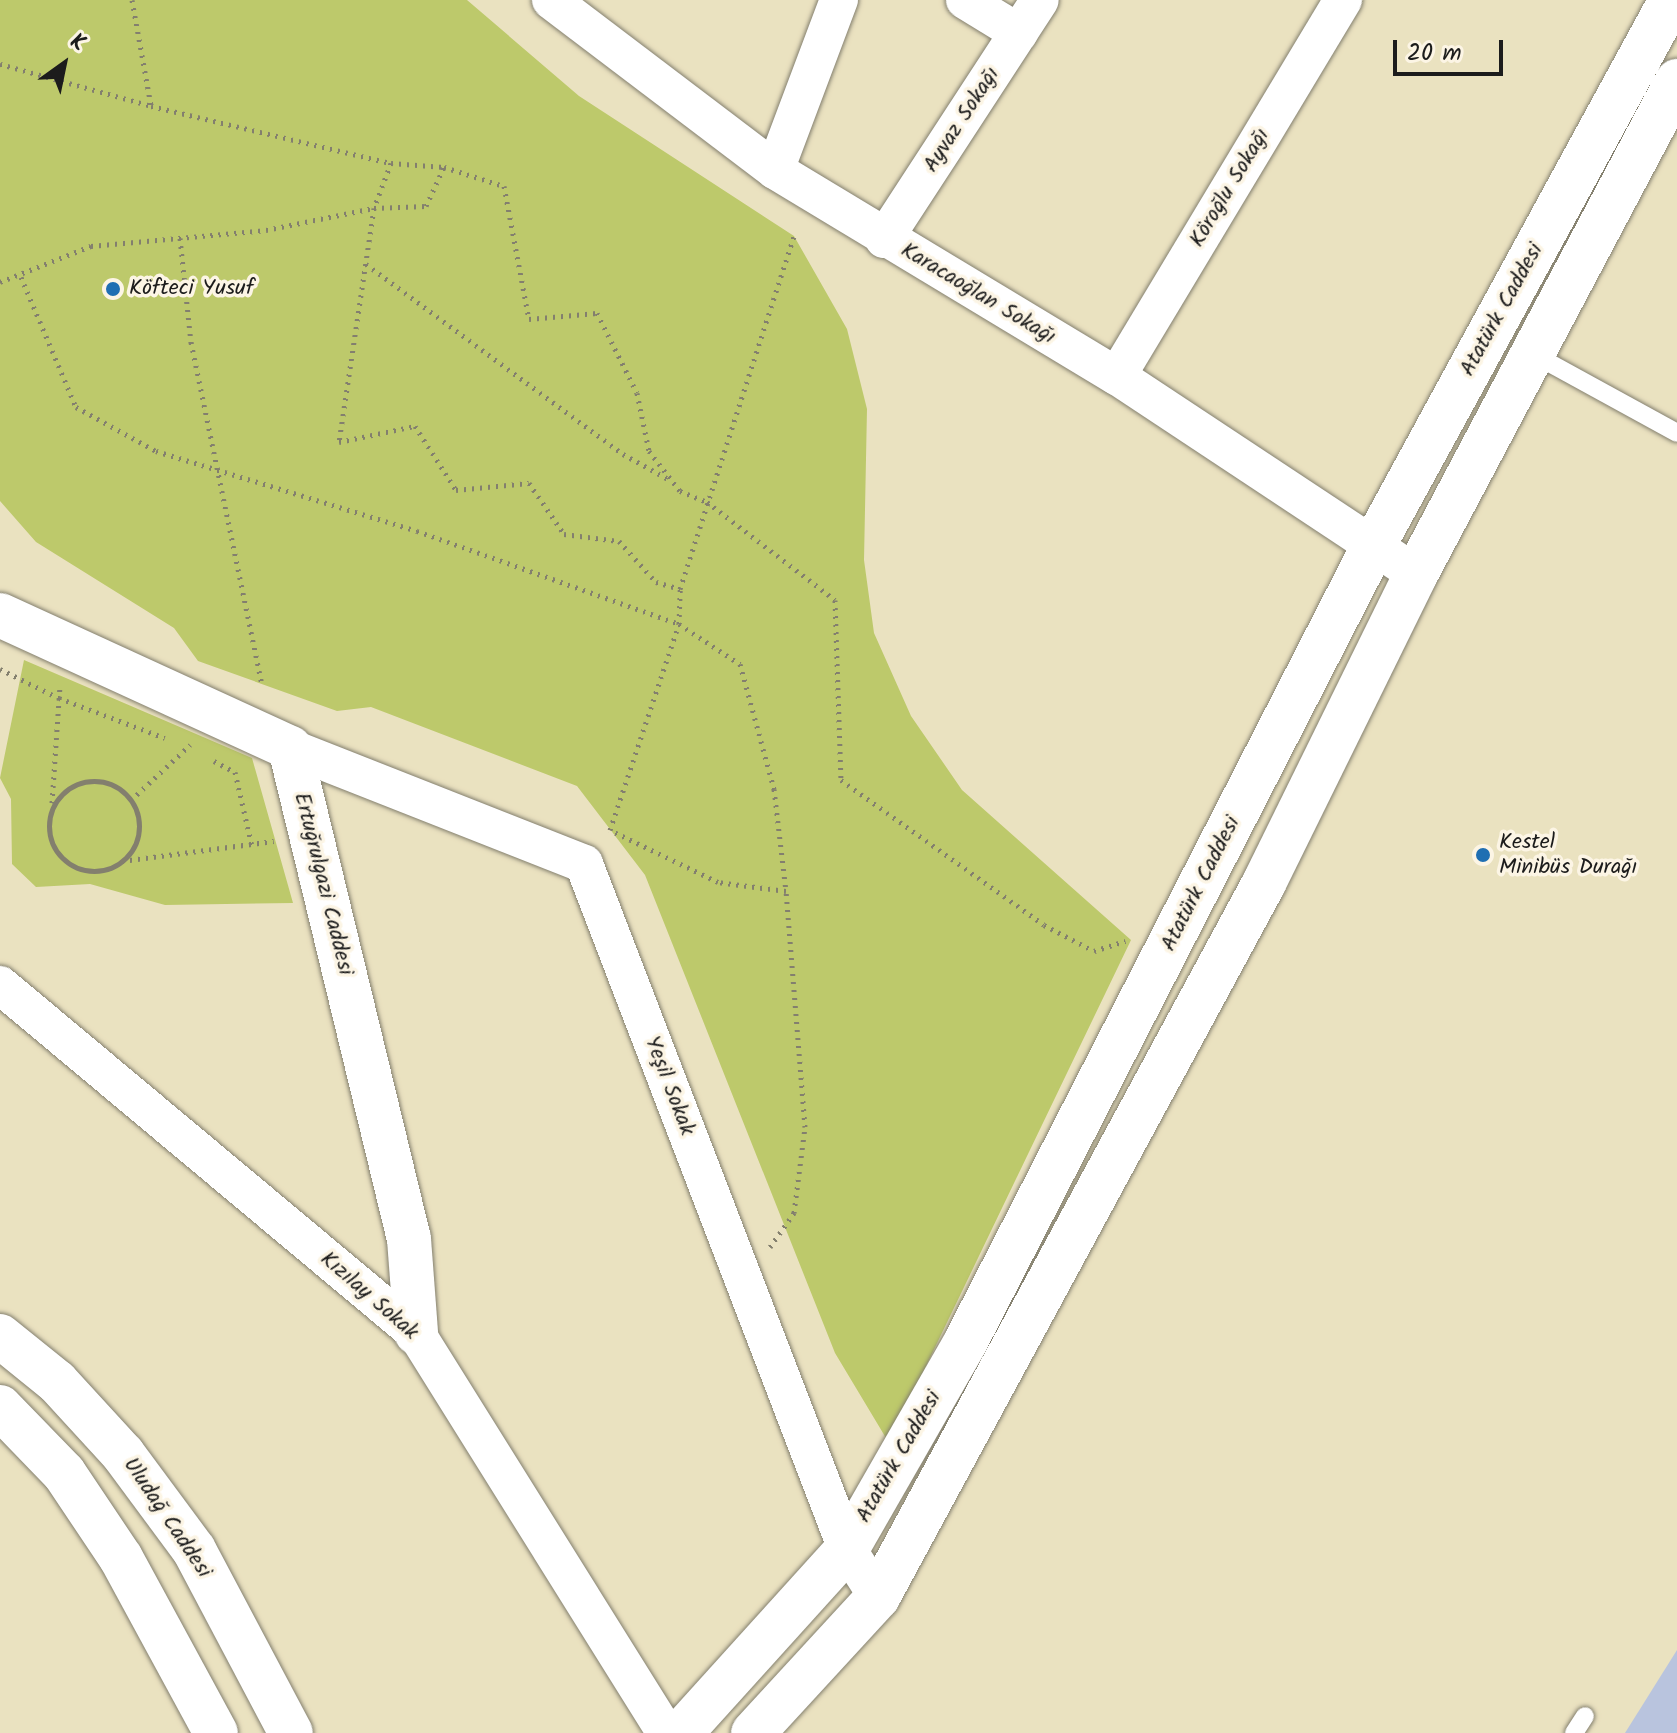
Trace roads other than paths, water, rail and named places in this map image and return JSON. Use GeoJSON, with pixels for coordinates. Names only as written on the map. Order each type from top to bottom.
{"type":"FeatureCollection","features":[{"type":"Feature","properties":{"kind":"main road","name":"Atatürk Caddesi"},"geometry":{"type":"LineString","coordinates":[[681,1733],[847,1549],[966,1341],[1374,545],[1671,0]]}},
{"type":"Feature","properties":{"kind":"main road"},"geometry":{"type":"LineString","coordinates":[[753,1733],[878,1597],[1264,883],[1416,574],[1677,81]]}},
{"type":"Feature","properties":{"kind":"main road"},"geometry":{"type":"LineString","coordinates":[[0,615],[290,748]]}},
{"type":"Feature","properties":{"kind":"main road","name":"Ertuğrulgazi Caddesi"},"geometry":{"type":"LineString","coordinates":[[290,748],[409,1239],[416,1333]]}},
{"type":"Feature","properties":{"kind":"main road","name":"Uludağ Caddesi"},"geometry":{"type":"LineString","coordinates":[[0,1336],[57,1382],[95,1423],[185,1538],[291,1733]]}},
{"type":"Feature","properties":{"kind":"main road"},"geometry":{"type":"LineString","coordinates":[[0,1407],[64,1473],[121,1558],[216,1733]]}},
{"type":"Feature","properties":{"kind":"street","name":"Karacaoğlan Sokağı"},"geometry":{"type":"LineString","coordinates":[[551,0],[775,170],[884,239],[1117,376],[1416,574]]}},
{"type":"Feature","properties":{"kind":"street"},"geometry":{"type":"LineString","coordinates":[[775,170],[839,0]]}},
{"type":"Feature","properties":{"kind":"street"},"geometry":{"type":"LineString","coordinates":[[965,0],[1019,33]]}},
{"type":"Feature","properties":{"kind":"street","name":"Ayvaz Sokağı"},"geometry":{"type":"LineString","coordinates":[[884,239],[1040,0]]}},
{"type":"Feature","properties":{"kind":"street","name":"Köroğlu Sokağı"},"geometry":{"type":"LineString","coordinates":[[1117,376],[1343,0]]}},
{"type":"Feature","properties":{"kind":"street","name":"Yeşil Sokak"},"geometry":{"type":"LineString","coordinates":[[290,748],[584,864],[847,1549],[878,1597]]}},
{"type":"Feature","properties":{"kind":"street","name":"Kızılay Sokak"},"geometry":{"type":"LineString","coordinates":[[0,985],[416,1333],[666,1733]]}},
{"type":"Feature","properties":{"kind":"lane"},"geometry":{"type":"LineString","coordinates":[[1533,354],[1677,433]]}},
{"type":"Feature","properties":{"kind":"lane"},"geometry":{"type":"LineString","coordinates":[[1574,1733],[1585,1716]]}},
{"type":"Feature","properties":{"kind":"place","name":"Köfteci Yusuf"},"geometry":{"type":"Point","coordinates":[113,289]}},
{"type":"Feature","properties":{"kind":"place","name":"Kestel Minibüs Durağı"},"geometry":{"type":"Point","coordinates":[1483,855]}}]}
